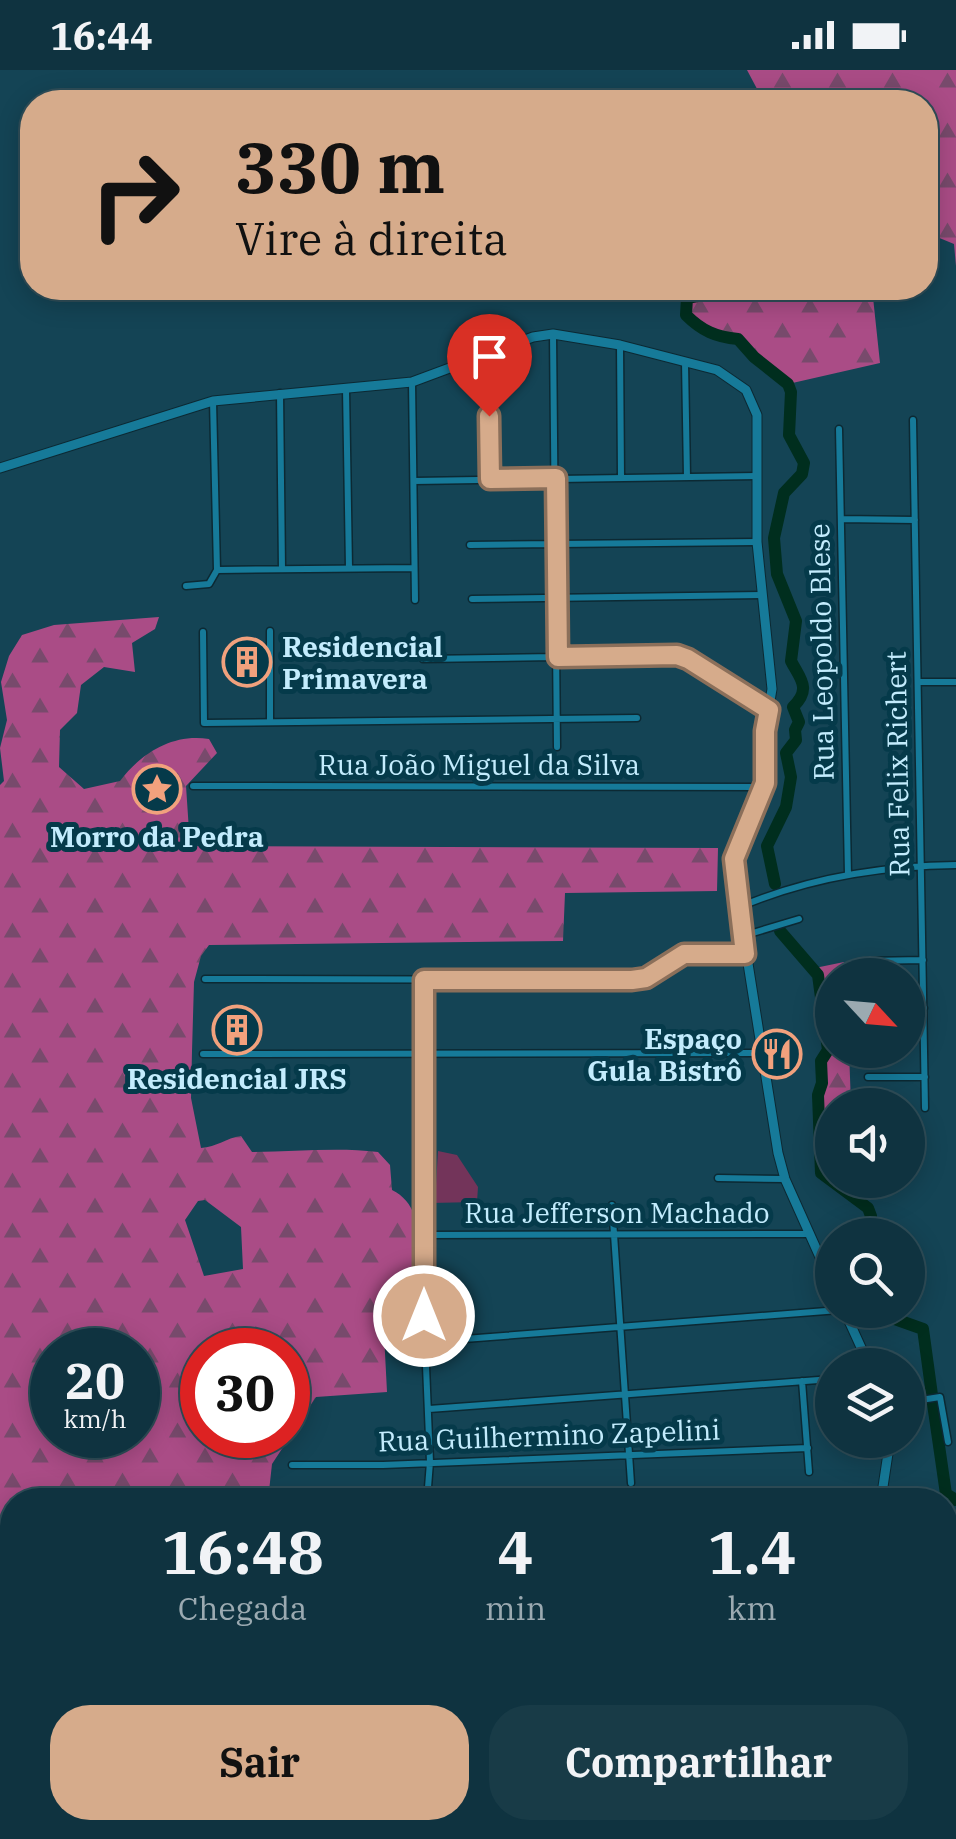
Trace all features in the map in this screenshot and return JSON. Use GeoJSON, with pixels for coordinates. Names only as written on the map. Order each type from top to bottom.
{"type":"FeatureCollection","features":[{"type":"Feature","properties":{"kind":"street"},"geometry":{"type":"LineString","coordinates":[[553,334],[557,747]]}},
{"type":"Feature","properties":{"kind":"street"},"geometry":{"type":"LineString","coordinates":[[0,468],[214,401],[412,382],[533,337],[553,334],[686,360],[729,376],[752,400],[757,414],[757,542],[772,676],[764,787],[734,859],[738,908],[774,1139],[785,1179],[815,1249]]}},
{"type":"Feature","properties":{"kind":"street"},"geometry":{"type":"LineString","coordinates":[[620,345],[621,478]]}},
{"type":"Feature","properties":{"kind":"street"},"geometry":{"type":"LineString","coordinates":[[488,354],[490,479]]}},
{"type":"Feature","properties":{"kind":"street"},"geometry":{"type":"LineString","coordinates":[[686,360],[687,477]]}},
{"type":"Feature","properties":{"kind":"street"},"geometry":{"type":"LineString","coordinates":[[412,382],[415,600]]}},
{"type":"Feature","properties":{"kind":"street"},"geometry":{"type":"LineString","coordinates":[[346,388],[349,568]]}},
{"type":"Feature","properties":{"kind":"street"},"geometry":{"type":"LineString","coordinates":[[280,394],[282,569]]}},
{"type":"Feature","properties":{"kind":"street"},"geometry":{"type":"LineString","coordinates":[[186,586],[209,584],[217,570],[214,401]]}},
{"type":"Feature","properties":{"kind":"street","name":"Rua Felix Richert"},"geometry":{"type":"LineString","coordinates":[[913,420],[923,958]]}},
{"type":"Feature","properties":{"kind":"street","name":"Rua Leopoldo Blese"},"geometry":{"type":"LineString","coordinates":[[839,428],[848,875]]}},
{"type":"Feature","properties":{"kind":"street"},"geometry":{"type":"LineString","coordinates":[[414,481],[756,476]]}},
{"type":"Feature","properties":{"kind":"street"},"geometry":{"type":"LineString","coordinates":[[840,519],[914,520]]}},
{"type":"Feature","properties":{"kind":"street"},"geometry":{"type":"LineString","coordinates":[[470,545],[757,542]]}},
{"type":"Feature","properties":{"kind":"street"},"geometry":{"type":"LineString","coordinates":[[217,570],[414,568]]}},
{"type":"Feature","properties":{"kind":"street"},"geometry":{"type":"LineString","coordinates":[[472,599],[762,595]]}},
{"type":"Feature","properties":{"kind":"street"},"geometry":{"type":"LineString","coordinates":[[270,631],[270,722]]}},
{"type":"Feature","properties":{"kind":"street"},"geometry":{"type":"LineString","coordinates":[[203,632],[204,722],[637,718]]}},
{"type":"Feature","properties":{"kind":"street"},"geometry":{"type":"LineString","coordinates":[[422,659],[684,656],[769,710]]}},
{"type":"Feature","properties":{"kind":"street"},"geometry":{"type":"LineString","coordinates":[[918,682],[956,682]]}},
{"type":"Feature","properties":{"kind":"street","name":"Rua João Miguel da Silva"},"geometry":{"type":"LineString","coordinates":[[193,786],[764,787]]}},
{"type":"Feature","properties":{"kind":"street"},"geometry":{"type":"LineString","coordinates":[[738,908],[800,885],[848,875],[956,864]]}},
{"type":"Feature","properties":{"kind":"street"},"geometry":{"type":"LineString","coordinates":[[743,936],[799,919]]}},
{"type":"Feature","properties":{"kind":"street"},"geometry":{"type":"LineString","coordinates":[[204,979],[632,980],[646,978],[684,954],[745,954]]}},
{"type":"Feature","properties":{"kind":"street"},"geometry":{"type":"LineString","coordinates":[[424,980],[428,1488]]}},
{"type":"Feature","properties":{"kind":"street"},"geometry":{"type":"LineString","coordinates":[[203,1054],[760,1053]]}},
{"type":"Feature","properties":{"kind":"street","name":"Rua Felix Richert"},"geometry":{"type":"LineString","coordinates":[[925,1068],[925,1088]]}},
{"type":"Feature","properties":{"kind":"street"},"geometry":{"type":"LineString","coordinates":[[868,1079],[925,1079]]}},
{"type":"Feature","properties":{"kind":"street"},"geometry":{"type":"LineString","coordinates":[[718,1178],[785,1179]]}},
{"type":"Feature","properties":{"kind":"street"},"geometry":{"type":"LineString","coordinates":[[612,1205],[631,1483]]}},
{"type":"Feature","properties":{"kind":"street","name":"Rua Jefferson Machado"},"geometry":{"type":"LineString","coordinates":[[426,1235],[808,1234]]}},
{"type":"Feature","properties":{"kind":"street"},"geometry":{"type":"LineString","coordinates":[[425,1342],[815,1312]]}},
{"type":"Feature","properties":{"kind":"street"},"geometry":{"type":"LineString","coordinates":[[428,1409],[815,1380]]}},
{"type":"Feature","properties":{"kind":"street"},"geometry":{"type":"LineString","coordinates":[[802,1381],[809,1472]]}},
{"type":"Feature","properties":{"kind":"street"},"geometry":{"type":"LineString","coordinates":[[925,1399],[940,1397],[948,1442]]}},
{"type":"Feature","properties":{"kind":"street","name":"Rua Guilhermino Zapelini"},"geometry":{"type":"LineString","coordinates":[[292,1465],[808,1448]]}},
{"type":"Feature","properties":{"kind":"street"},"geometry":{"type":"LineString","coordinates":[[883,1488],[887,1458]]}},
{"type":"Feature","properties":{"kind":"green space"},"geometry":{"type":"Polygon","coordinates":[[[747,70],[956,70],[956,266],[954,244],[938,237],[938,90],[758,90],[747,70]]]}},
{"type":"Feature","properties":{"kind":"green space"},"geometry":{"type":"Polygon","coordinates":[[[688,300],[873,300],[880,363],[788,384],[738,339],[710,332],[686,315],[688,300]]]}},
{"type":"Feature","properties":{"kind":"green space"},"geometry":{"type":"Polygon","coordinates":[[[159,617],[155,629],[132,643],[135,672],[104,667],[81,685],[77,713],[60,730],[59,767],[84,789],[120,781],[148,754],[171,742],[209,739],[217,753],[186,786],[190,846],[718,848],[717,891],[565,893],[563,941],[209,945],[201,956],[194,982],[191,1098],[201,1148],[241,1136],[252,1152],[378,1152],[390,1165],[392,1190],[411,1208],[418,1233],[418,1288],[382,1295],[387,1392],[316,1397],[310,1406],[310,1328],[180,1328],[180,1458],[276,1458],[269,1488],[0,1488],[0,785],[4,781],[0,748],[7,720],[1,682],[9,656],[22,635],[54,625],[159,617]],[[205,1200],[198,1201],[185,1220],[204,1276],[243,1269],[241,1227],[205,1200]]]}},
{"type":"Feature","properties":{"kind":"green space"},"geometry":{"type":"Polygon","coordinates":[[[821,1068],[850,1068],[850,1088],[820,1088],[821,1068]]]}},
{"type":"Feature","properties":{"kind":"shaded area"},"geometry":{"type":"Polygon","coordinates":[[[438,1151],[457,1155],[478,1187],[477,1202],[431,1203],[438,1151]]]}},
{"type":"Feature","properties":{"kind":"waterway"},"geometry":{"type":"LineString","coordinates":[[687,300],[686,315],[698,325],[723,337],[738,339],[788,384],[789,435],[804,463],[802,474],[784,493],[774,538],[777,574],[796,621],[791,661],[803,689],[793,707],[799,722],[796,740],[786,753],[791,777],[786,807],[767,846],[775,884]]}},
{"type":"Feature","properties":{"kind":"waterway"},"geometry":{"type":"LineString","coordinates":[[780,931],[818,975],[828,1050],[821,1061],[818,1095],[821,1173],[868,1208],[870,1218]]}},
{"type":"Feature","properties":{"kind":"waterway"},"geometry":{"type":"LineString","coordinates":[[920,1328],[932,1395]]}},
{"type":"Feature","properties":{"kind":"waterway"},"geometry":{"type":"LineString","coordinates":[[933,1404],[945,1488]]}},
{"type":"Feature","properties":{"kind":"place","name":"Residencial Primavera"},"geometry":{"type":"Point","coordinates":[247,662]}},
{"type":"Feature","properties":{"kind":"place","name":"Morro da Pedra"},"geometry":{"type":"Point","coordinates":[157,789]}},
{"type":"Feature","properties":{"kind":"place","name":"Residencial JRS"},"geometry":{"type":"Point","coordinates":[237,1030]}},
{"type":"Feature","properties":{"kind":"place","name":"Espaço Gula Bistrô"},"geometry":{"type":"Point","coordinates":[777,1054]}},
{"type":"Feature","properties":{"kind":"route"},"geometry":{"type":"LineString","coordinates":[[424,1316],[424,980],[632,980],[646,978],[678,955],[745,954],[734,859],[764,787],[766,771],[769,710],[684,656],[558,657],[556,478],[490,479],[489,416]]}}]}
